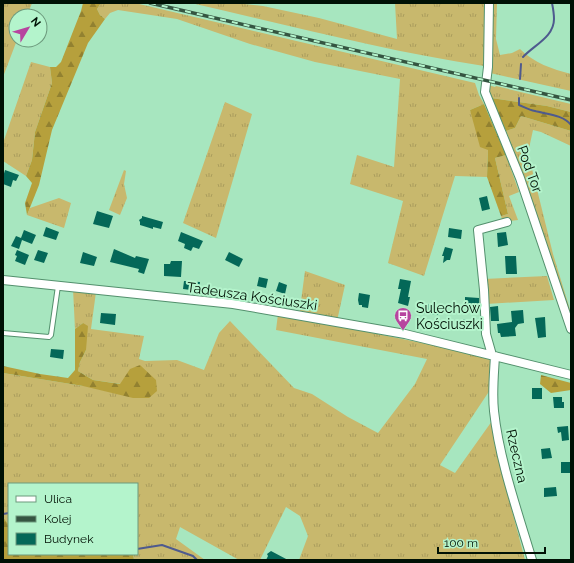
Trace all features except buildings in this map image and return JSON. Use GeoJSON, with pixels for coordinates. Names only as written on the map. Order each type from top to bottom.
{"type":"FeatureCollection","features":[{"type":"Feature","properties":{"kind":"street","name":"Pod Tor"},"geometry":{"type":"LineString","coordinates":[[489,3],[488,67],[485,92],[520,178],[571,329]]}},
{"type":"Feature","properties":{"kind":"street"},"geometry":{"type":"LineString","coordinates":[[493,355],[486,334],[484,290],[478,230],[507,222]]}},
{"type":"Feature","properties":{"kind":"street","name":"Tadeusza Kościuszki"},"geometry":{"type":"LineString","coordinates":[[3,280],[233,304],[405,334],[571,375]]}},
{"type":"Feature","properties":{"kind":"street","name":"Rzeczna"},"geometry":{"type":"LineString","coordinates":[[493,355],[494,411],[500,446],[532,560]]}},
{"type":"Feature","properties":{"kind":"lane"},"geometry":{"type":"LineString","coordinates":[[3,333],[49,337],[51,335],[58,286]]}},
{"type":"Feature","properties":{"kind":"green space"},"geometry":{"type":"Polygon","coordinates":[[[3,3],[32,3],[30,8],[8,8],[8,48],[14,48],[3,77],[3,3]]]}},
{"type":"Feature","properties":{"kind":"green space"},"geometry":{"type":"Polygon","coordinates":[[[83,3],[101,3],[97,9],[100,15],[105,19],[88,43],[52,130],[39,185],[27,215],[25,203],[32,183],[26,176],[32,160],[35,132],[52,83],[50,67],[56,67],[61,62],[83,3]]]}},
{"type":"Feature","properties":{"kind":"green space"},"geometry":{"type":"Polygon","coordinates":[[[101,3],[135,3],[475,83],[484,104],[470,110],[488,150],[487,177],[455,176],[424,276],[388,263],[403,201],[350,184],[357,155],[394,167],[400,79],[315,62],[250,44],[177,19],[118,10],[110,13],[105,19],[100,15],[97,9],[101,3]]]}},
{"type":"Feature","properties":{"kind":"green space"},"geometry":{"type":"Polygon","coordinates":[[[191,3],[235,3],[263,6],[319,18],[397,39],[395,3],[485,3],[484,66],[411,53],[191,3]]]}},
{"type":"Feature","properties":{"kind":"green space"},"geometry":{"type":"Polygon","coordinates":[[[492,3],[497,3],[496,39],[500,55],[512,53],[520,49],[531,58],[544,65],[571,74],[571,91],[490,73],[492,3]]]}},
{"type":"Feature","properties":{"kind":"green space"},"geometry":{"type":"Polygon","coordinates":[[[31,62],[50,67],[52,83],[35,132],[32,160],[26,176],[3,161],[3,143],[31,62]]]}},
{"type":"Feature","properties":{"kind":"green space"},"geometry":{"type":"Polygon","coordinates":[[[488,85],[571,104],[571,112],[547,106],[491,98],[488,85]]]}},
{"type":"Feature","properties":{"kind":"green space"},"geometry":{"type":"Polygon","coordinates":[[[491,98],[547,106],[571,112],[571,131],[521,116],[515,128],[506,131],[491,98]]]}},
{"type":"Feature","properties":{"kind":"green space"},"geometry":{"type":"Polygon","coordinates":[[[225,102],[252,114],[216,238],[183,223],[225,102]]]}},
{"type":"Feature","properties":{"kind":"green space"},"geometry":{"type":"Polygon","coordinates":[[[484,104],[506,155],[495,158],[508,214],[501,216],[487,177],[488,150],[480,147],[470,110],[484,104]]]}},
{"type":"Feature","properties":{"kind":"green space"},"geometry":{"type":"Polygon","coordinates":[[[521,116],[571,131],[571,146],[541,132],[533,130],[528,153],[553,254],[571,313],[571,320],[537,217],[506,131],[515,128],[521,116]]]}},
{"type":"Feature","properties":{"kind":"green space"},"geometry":{"type":"Polygon","coordinates":[[[506,155],[519,192],[509,196],[518,220],[503,222],[501,216],[508,214],[495,158],[506,155]]]}},
{"type":"Feature","properties":{"kind":"green space"},"geometry":{"type":"Polygon","coordinates":[[[124,170],[126,171],[124,184],[127,198],[120,215],[109,210],[124,170]]]}},
{"type":"Feature","properties":{"kind":"green space"},"geometry":{"type":"Polygon","coordinates":[[[59,198],[71,203],[64,228],[27,215],[30,208],[59,198]]]}},
{"type":"Feature","properties":{"kind":"green space"},"geometry":{"type":"Polygon","coordinates":[[[305,271],[345,285],[337,321],[299,316],[305,271]]]}},
{"type":"Feature","properties":{"kind":"green space"},"geometry":{"type":"Polygon","coordinates":[[[547,276],[554,300],[486,304],[484,279],[547,276]]]}},
{"type":"Feature","properties":{"kind":"green space"},"geometry":{"type":"Polygon","coordinates":[[[73,289],[96,292],[91,329],[144,336],[139,359],[145,361],[177,360],[204,370],[219,333],[230,321],[294,388],[312,394],[348,417],[378,433],[415,384],[427,359],[276,330],[278,314],[482,355],[489,358],[492,366],[490,390],[440,465],[455,473],[492,421],[495,446],[525,560],[299,560],[308,536],[300,516],[286,507],[260,560],[239,560],[180,527],[176,539],[205,560],[134,560],[133,555],[138,555],[138,483],[8,483],[8,524],[3,517],[3,373],[83,386],[121,384],[93,380],[78,371],[80,362],[86,350],[83,323],[75,329],[73,289]]]}},
{"type":"Feature","properties":{"kind":"green space"},"geometry":{"type":"Polygon","coordinates":[[[83,323],[88,326],[86,350],[80,362],[78,371],[93,380],[120,384],[130,369],[140,365],[156,380],[157,391],[149,398],[133,398],[83,386],[3,373],[3,366],[68,378],[75,370],[75,329],[83,323]]]}},
{"type":"Feature","properties":{"kind":"green space"},"geometry":{"type":"Polygon","coordinates":[[[541,375],[571,383],[571,390],[551,393],[540,384],[541,375]]]}},
{"type":"Feature","properties":{"kind":"green space"},"geometry":{"type":"Polygon","coordinates":[[[3,517],[8,524],[8,555],[133,555],[134,560],[3,560],[3,517]]]}},
{"type":"Feature","properties":{"kind":"waterway"},"geometry":{"type":"LineString","coordinates":[[523,57],[551,31],[554,19],[552,3]]}},
{"type":"Feature","properties":{"kind":"waterway"},"geometry":{"type":"LineString","coordinates":[[520,79],[521,64]]}},
{"type":"Feature","properties":{"kind":"waterway"},"geometry":{"type":"LineString","coordinates":[[519,98],[519,105],[531,110],[559,117],[571,125]]}},
{"type":"Feature","properties":{"kind":"waterway"},"geometry":{"type":"LineString","coordinates":[[3,514],[8,513]]}},
{"type":"Feature","properties":{"kind":"waterway"},"geometry":{"type":"LineString","coordinates":[[138,549],[162,545],[193,556],[197,560]]}},
{"type":"Feature","properties":{"kind":"railway"},"geometry":{"type":"LineString","coordinates":[[150,3],[571,100]]}},
{"type":"Feature","properties":{"kind":"place","name":"Sulechów Kościuszki"},"geometry":{"type":"Point","coordinates":[403,331]}}]}
